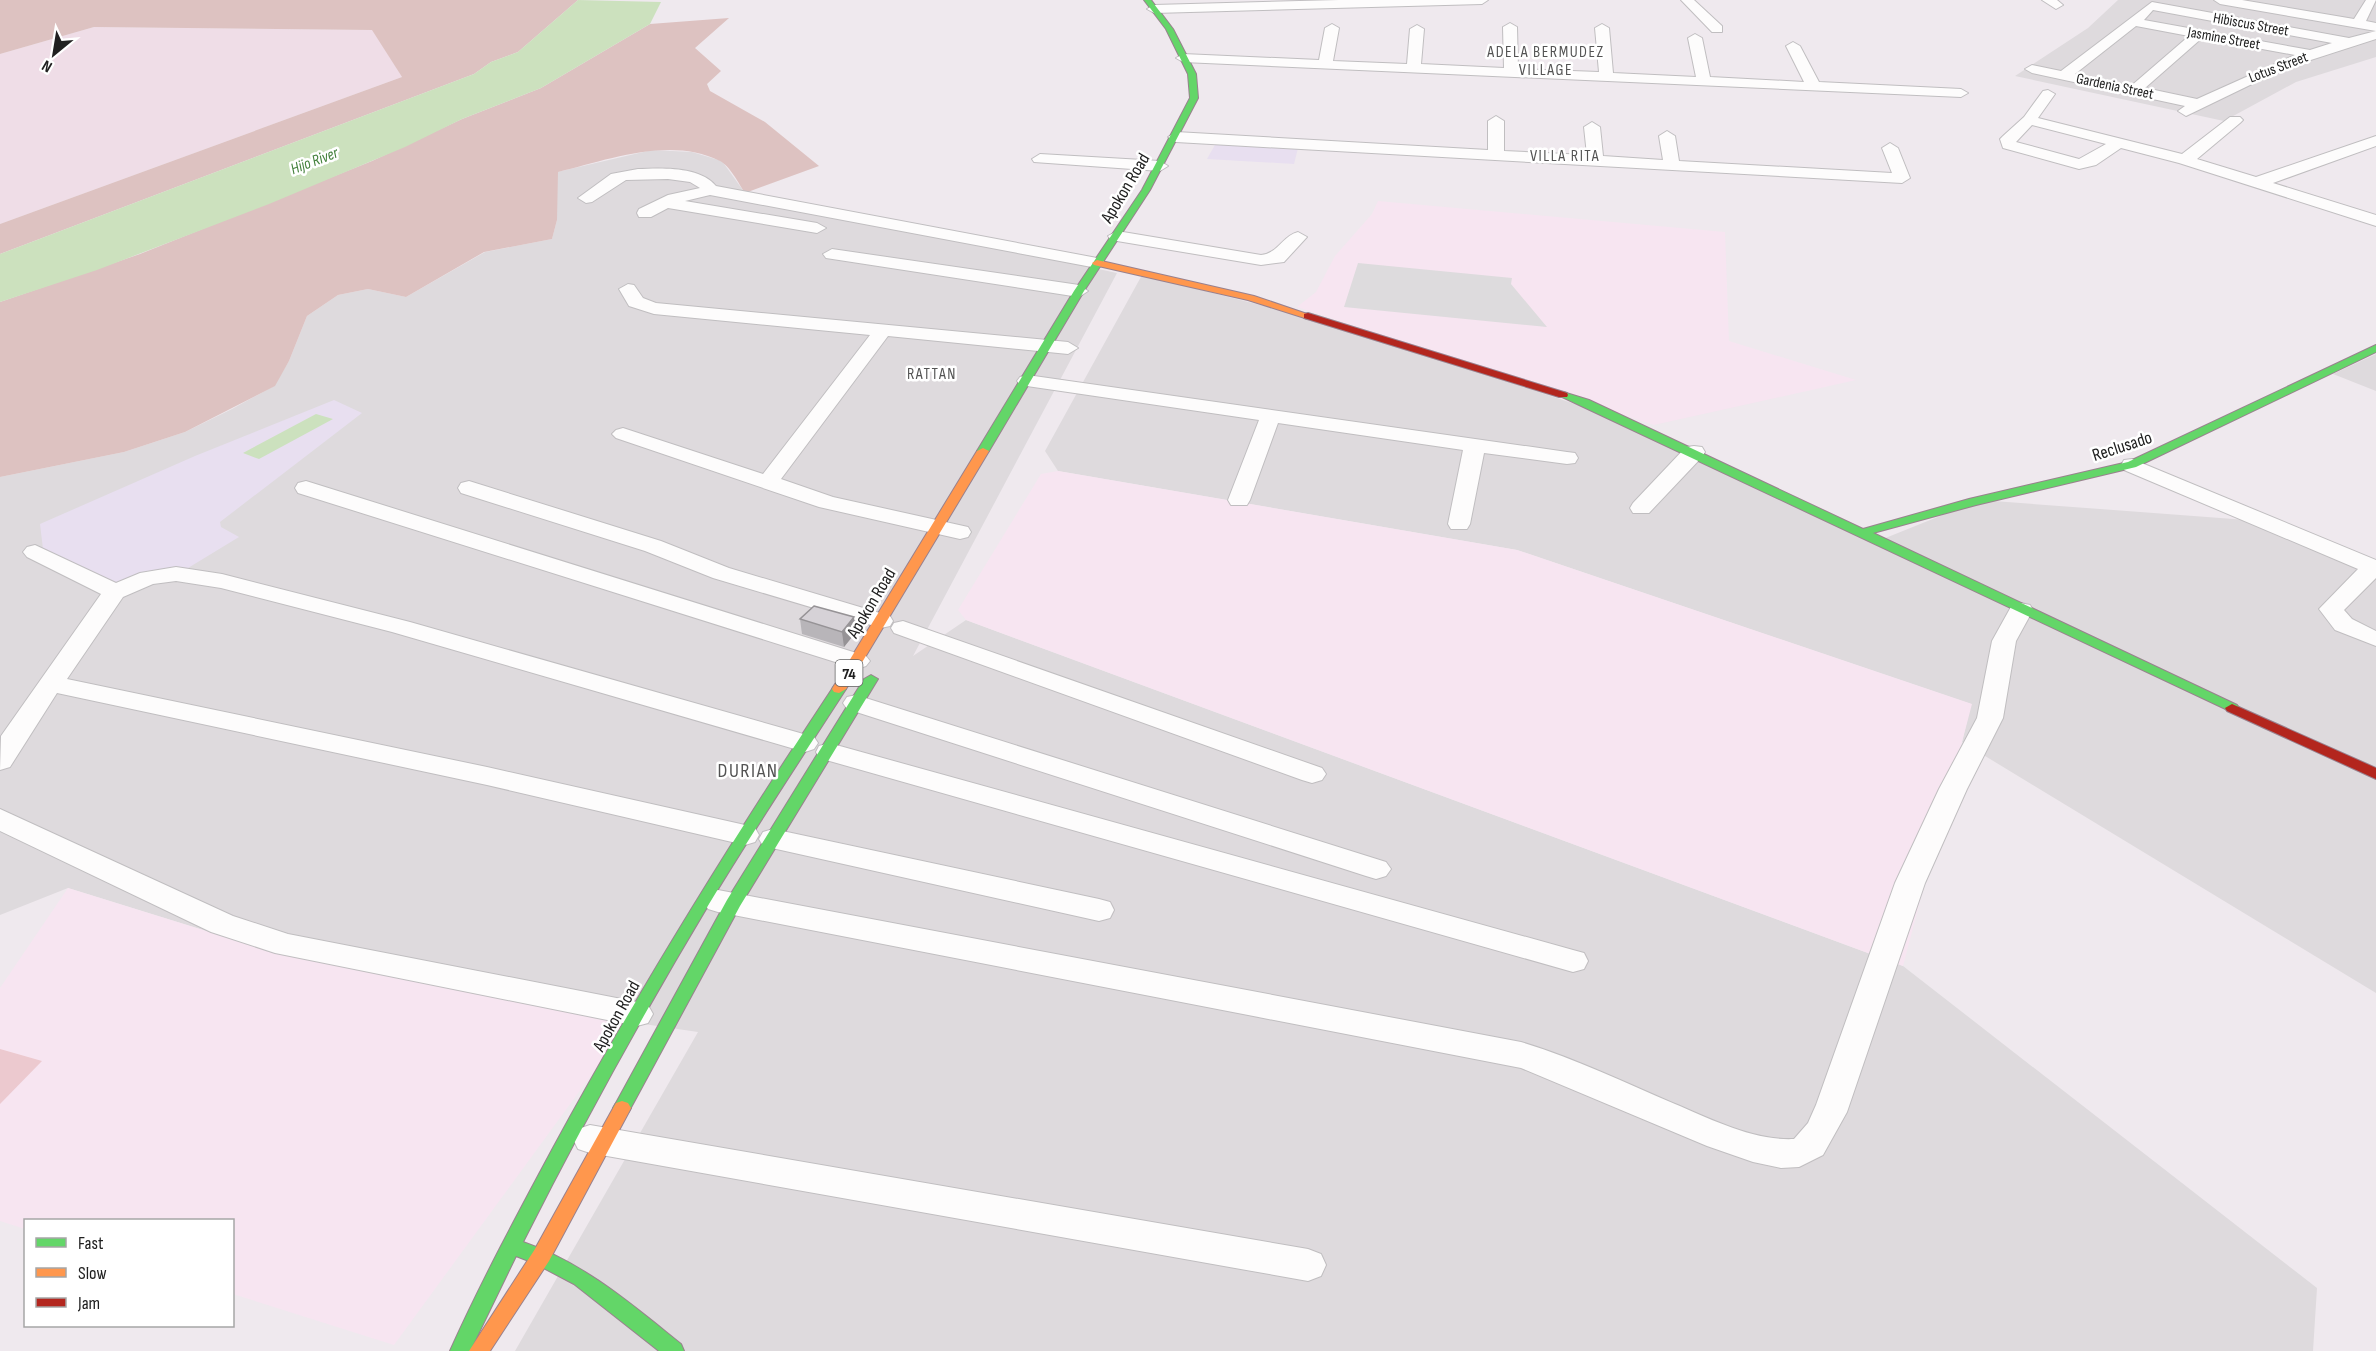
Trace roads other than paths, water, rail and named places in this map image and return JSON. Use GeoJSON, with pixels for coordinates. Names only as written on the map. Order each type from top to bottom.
{"type":"FeatureCollection","features":[{"type":"Feature","properties":{"kind":"main road","name":"Apokon Road"},"geometry":{"type":"LineString","coordinates":[[1159,4],[1192,74],[1194,98],[1184,142]]}},
{"type":"Feature","properties":{"kind":"main road","name":"Apokon Road"},"geometry":{"type":"LineString","coordinates":[[1046,379],[1047,346],[1097,263],[1125,250],[1160,166],[1184,142],[1199,119],[1207,98],[1199,58],[1159,4]]}},
{"type":"Feature","properties":{"kind":"main road"},"geometry":{"type":"LineString","coordinates":[[1097,263],[1125,250],[1271,304],[1555,391],[1593,405],[1864,532],[2021,610],[2376,774]]}},
{"type":"Feature","properties":{"kind":"main road","name":"Apokon Road"},"geometry":{"type":"LineString","coordinates":[[479,1351],[542,1255],[586,1138],[637,1014],[719,901],[773,839],[817,747],[868,663],[898,627],[1046,379],[1071,343]]}},
{"type":"Feature","properties":{"kind":"main road","name":"Reclusado"},"geometry":{"type":"LineString","coordinates":[[1864,532],[1973,502],[2132,465],[2376,348]]}},
{"type":"Feature","properties":{"kind":"main road","name":"Apokon Road"},"geometry":{"type":"LineString","coordinates":[[460,1351],[509,1247],[586,1138],[719,901],[745,835],[856,703],[868,663]]}},
{"type":"Feature","properties":{"kind":"main road"},"geometry":{"type":"LineString","coordinates":[[509,1247],[542,1255],[623,1308],[674,1351]]}},
{"type":"Feature","properties":{"kind":"street"},"geometry":{"type":"LineString","coordinates":[[1159,4],[1482,0]]}},
{"type":"Feature","properties":{"kind":"street"},"geometry":{"type":"LineString","coordinates":[[1687,0],[1717,29]]}},
{"type":"Feature","properties":{"kind":"street"},"geometry":{"type":"LineString","coordinates":[[2220,0],[2259,3],[2376,29]]}},
{"type":"Feature","properties":{"kind":"street"},"geometry":{"type":"LineString","coordinates":[[2306,15],[2316,0]]}},
{"type":"Feature","properties":{"kind":"street"},"geometry":{"type":"LineString","coordinates":[[2358,24],[2372,0]]}},
{"type":"Feature","properties":{"kind":"street"},"geometry":{"type":"LineString","coordinates":[[2065,75],[2136,22],[2154,3]]}},
{"type":"Feature","properties":{"kind":"street","name":"Hibiscus Street"},"geometry":{"type":"LineString","coordinates":[[2154,3],[2350,41]]}},
{"type":"Feature","properties":{"kind":"street","name":"Jasmine Street"},"geometry":{"type":"LineString","coordinates":[[2136,22],[2311,54]]}},
{"type":"Feature","properties":{"kind":"street"},"geometry":{"type":"LineString","coordinates":[[1509,27],[1511,71]]}},
{"type":"Feature","properties":{"kind":"street"},"geometry":{"type":"LineString","coordinates":[[1326,63],[1332,28]]}},
{"type":"Feature","properties":{"kind":"street"},"geometry":{"type":"LineString","coordinates":[[1602,28],[1606,76]]}},
{"type":"Feature","properties":{"kind":"street"},"geometry":{"type":"LineString","coordinates":[[1414,67],[1417,29]]}},
{"type":"Feature","properties":{"kind":"street","name":"Lotus Street"},"geometry":{"type":"LineString","coordinates":[[2192,107],[2259,73],[2350,41],[2376,29]]}},
{"type":"Feature","properties":{"kind":"street"},"geometry":{"type":"LineString","coordinates":[[2135,90],[2200,33]]}},
{"type":"Feature","properties":{"kind":"street"},"geometry":{"type":"LineString","coordinates":[[1695,38],[1704,81]]}},
{"type":"Feature","properties":{"kind":"street"},"geometry":{"type":"LineString","coordinates":[[1793,46],[1814,86]]}},
{"type":"Feature","properties":{"kind":"street"},"geometry":{"type":"LineString","coordinates":[[1183,58],[1961,93]]}},
{"type":"Feature","properties":{"kind":"street","name":"Gardenia Street"},"geometry":{"type":"LineString","coordinates":[[2032,69],[2135,90],[2192,107]]}},
{"type":"Feature","properties":{"kind":"street"},"geometry":{"type":"LineString","coordinates":[[2048,94],[2029,120],[2008,139],[2009,145],[2079,164],[2090,162],[2119,143]]}},
{"type":"Feature","properties":{"kind":"street"},"geometry":{"type":"LineString","coordinates":[[2029,120],[2185,160],[2376,221]]}},
{"type":"Feature","properties":{"kind":"street"},"geometry":{"type":"LineString","coordinates":[[2185,160],[2235,120]]}},
{"type":"Feature","properties":{"kind":"street"},"geometry":{"type":"LineString","coordinates":[[1496,121],[1496,155]]}},
{"type":"Feature","properties":{"kind":"street"},"geometry":{"type":"LineString","coordinates":[[1592,127],[1595,161]]}},
{"type":"Feature","properties":{"kind":"street"},"geometry":{"type":"LineString","coordinates":[[1667,136],[1672,165]]}},
{"type":"Feature","properties":{"kind":"street"},"geometry":{"type":"LineString","coordinates":[[2256,183],[2376,141]]}},
{"type":"Feature","properties":{"kind":"street"},"geometry":{"type":"LineString","coordinates":[[1184,142],[1496,155],[1902,178],[1890,148]]}},
{"type":"Feature","properties":{"kind":"street"},"geometry":{"type":"LineString","coordinates":[[1040,159],[1160,166]]}},
{"type":"Feature","properties":{"kind":"street"},"geometry":{"type":"LineString","coordinates":[[586,198],[616,177],[645,173],[683,176],[704,182],[710,190]]}},
{"type":"Feature","properties":{"kind":"street"},"geometry":{"type":"LineString","coordinates":[[645,213],[663,203],[696,191],[710,190],[1097,263]]}},
{"type":"Feature","properties":{"kind":"street"},"geometry":{"type":"LineString","coordinates":[[663,203],[830,230]]}},
{"type":"Feature","properties":{"kind":"street"},"geometry":{"type":"LineString","coordinates":[[1125,250],[1261,260],[1278,258],[1298,237]]}},
{"type":"Feature","properties":{"kind":"street"},"geometry":{"type":"LineString","coordinates":[[832,254],[1079,291]]}},
{"type":"Feature","properties":{"kind":"street"},"geometry":{"type":"LineString","coordinates":[[628,289],[636,302],[654,308],[1047,346],[1071,343]]}},
{"type":"Feature","properties":{"kind":"street"},"geometry":{"type":"LineString","coordinates":[[768,482],[869,351],[882,330]]}},
{"type":"Feature","properties":{"kind":"street"},"geometry":{"type":"LineString","coordinates":[[1046,379],[1475,446],[1567,458]]}},
{"type":"Feature","properties":{"kind":"street"},"geometry":{"type":"LineString","coordinates":[[1239,500],[1271,415]]}},
{"type":"Feature","properties":{"kind":"street"},"geometry":{"type":"LineString","coordinates":[[623,434],[827,502],[954,531]]}},
{"type":"Feature","properties":{"kind":"street"},"geometry":{"type":"LineString","coordinates":[[1459,524],[1475,446]]}},
{"type":"Feature","properties":{"kind":"street"},"geometry":{"type":"LineString","coordinates":[[1641,508],[1694,452]]}},
{"type":"Feature","properties":{"kind":"street"},"geometry":{"type":"LineString","coordinates":[[2132,465],[2375,568],[2331,609],[2333,616],[2344,625],[2376,639]]}},
{"type":"Feature","properties":{"kind":"street"},"geometry":{"type":"LineString","coordinates":[[306,488],[868,663]]}},
{"type":"Feature","properties":{"kind":"street"},"geometry":{"type":"LineString","coordinates":[[469,488],[654,546],[721,573],[898,627],[1312,774]]}},
{"type":"Feature","properties":{"kind":"street"},"geometry":{"type":"LineString","coordinates":[[35,552],[115,592]]}},
{"type":"Feature","properties":{"kind":"street"},"geometry":{"type":"LineString","coordinates":[[0,760],[7,731],[52,684],[115,592],[148,578],[176,574],[222,581],[401,627],[1573,961]]}},
{"type":"Feature","properties":{"kind":"street"},"geometry":{"type":"LineString","coordinates":[[719,901],[1521,1055],[1559,1068],[1723,1138],[1779,1154],[1798,1153],[1812,1143],[1824,1126],[1833,1105],[1910,883],[1953,789],[1990,718],[2004,641],[2021,610]]}},
{"type":"Feature","properties":{"kind":"street"},"geometry":{"type":"LineString","coordinates":[[52,684],[487,776],[745,835]]}},
{"type":"Feature","properties":{"kind":"street"},"geometry":{"type":"LineString","coordinates":[[856,703],[1376,869]]}},
{"type":"Feature","properties":{"kind":"street"},"geometry":{"type":"LineString","coordinates":[[0,819],[222,924],[253,936],[349,959],[637,1014]]}},
{"type":"Feature","properties":{"kind":"street"},"geometry":{"type":"LineString","coordinates":[[773,839],[1099,910]]}},
{"type":"Feature","properties":{"kind":"street"},"geometry":{"type":"LineString","coordinates":[[586,1138],[1308,1265]]}},
{"type":"Feature","properties":{"kind":"water","name":"Hijo River"},"geometry":{"type":"Polygon","coordinates":[[[578,0],[661,2],[650,24],[541,88],[462,119],[405,147],[269,204],[97,270],[0,302],[0,254],[474,74],[491,62],[518,52],[578,0]]]}},
{"type":"Feature","properties":{"kind":"water"},"geometry":{"type":"Polygon","coordinates":[[[316,414],[333,419],[259,459],[243,453],[316,414]]]}},
{"type":"Feature","properties":{"kind":"district","name":"ADELA BERMUDEZ VILLAGE"},"geometry":{"type":"Point","coordinates":[1546,60]}},
{"type":"Feature","properties":{"kind":"district","name":"VILLA RITA"},"geometry":{"type":"Point","coordinates":[1565,155]}},
{"type":"Feature","properties":{"kind":"district","name":"RATTAN"},"geometry":{"type":"Point","coordinates":[932,373]}},
{"type":"Feature","properties":{"kind":"district","name":"DURIAN"},"geometry":{"type":"Point","coordinates":[748,770]}}]}
